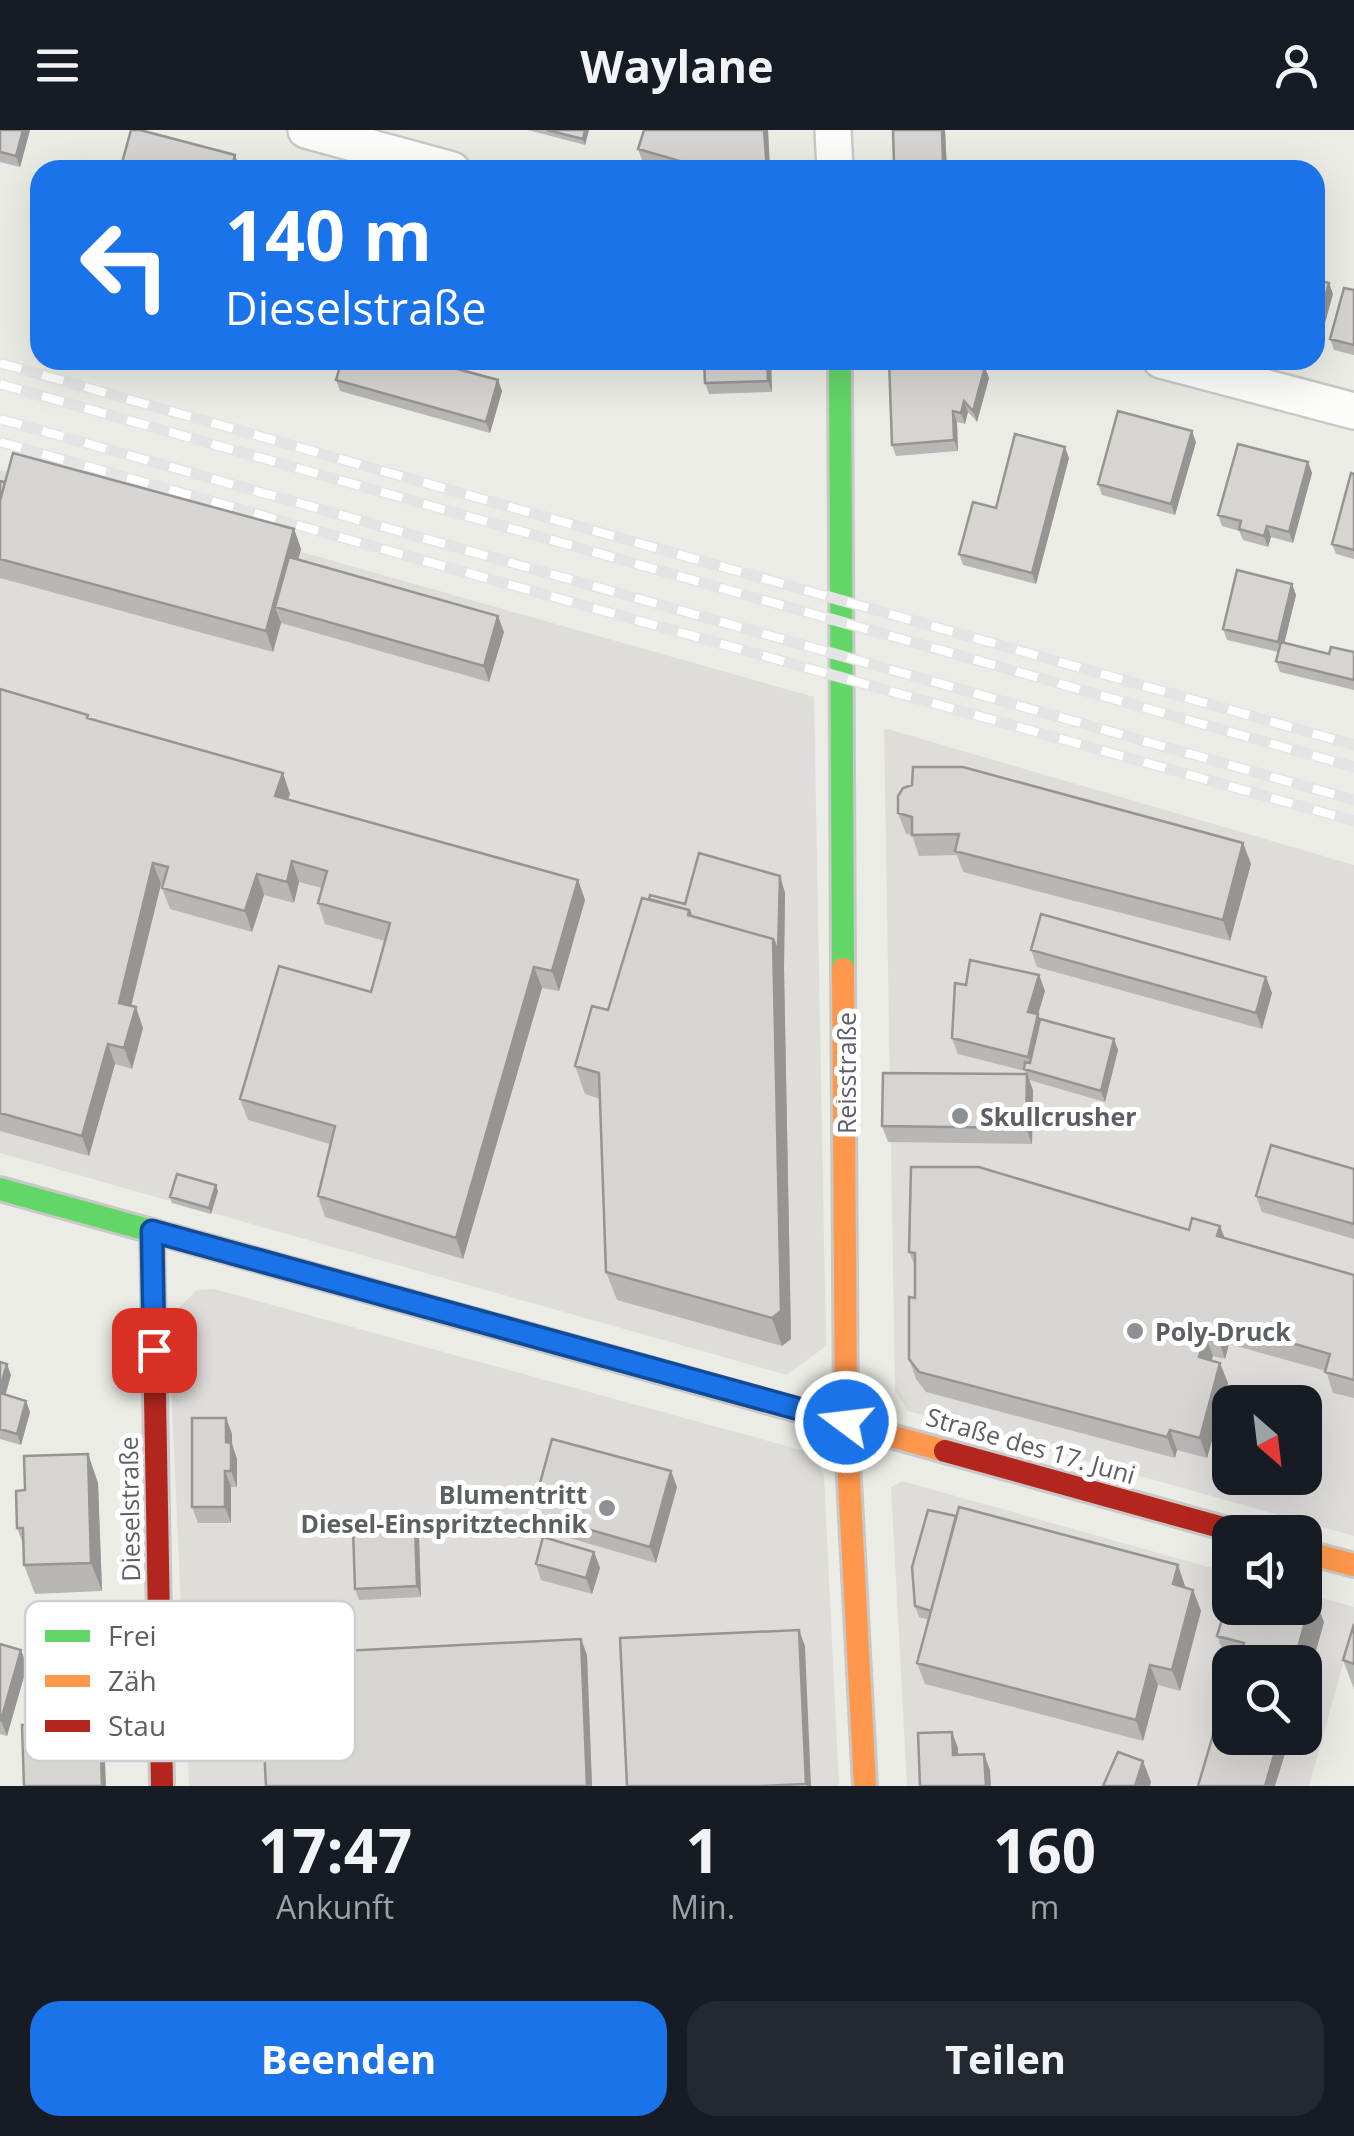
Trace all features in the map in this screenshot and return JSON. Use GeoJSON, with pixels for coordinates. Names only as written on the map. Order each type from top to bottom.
{"type":"FeatureCollection","features":[{"type":"Feature","properties":{"kind":"street"},"geometry":{"type":"LineString","coordinates":[[306,130],[416,160]]}},
{"type":"Feature","properties":{"kind":"street"},"geometry":{"type":"LineString","coordinates":[[833,130],[834,160]]}},
{"type":"Feature","properties":{"kind":"street","name":"Reisstraße"},"geometry":{"type":"LineString","coordinates":[[840,370],[846,1422],[865,1786]]}},
{"type":"Feature","properties":{"kind":"street"},"geometry":{"type":"LineString","coordinates":[[1198,370],[1354,411]]}},
{"type":"Feature","properties":{"kind":"street","name":"Straße des 17. Juni"},"geometry":{"type":"LineString","coordinates":[[0,1188],[1212,1525]]}},
{"type":"Feature","properties":{"kind":"street","name":"Dieselstraße"},"geometry":{"type":"LineString","coordinates":[[152,1231],[159,1601]]}},
{"type":"Feature","properties":{"kind":"street"},"geometry":{"type":"LineString","coordinates":[[1322,1557],[1354,1566]]}},
{"type":"Feature","properties":{"kind":"street","name":"Dieselstraße"},"geometry":{"type":"LineString","coordinates":[[162,1761],[162,1786]]}},
{"type":"Feature","properties":{"kind":"shaded area"},"geometry":{"type":"Polygon","coordinates":[[[0,470],[26,474],[814,697],[826,1346],[787,1375],[0,1153],[0,470]]]}},
{"type":"Feature","properties":{"kind":"shaded area"},"geometry":{"type":"Polygon","coordinates":[[[884,728],[1354,865],[1354,1536],[1322,1527],[1322,1515],[1279,1515],[908,1411],[895,1391],[884,728]]]}},
{"type":"Feature","properties":{"kind":"shaded area"},"geometry":{"type":"Polygon","coordinates":[[[214,1289],[812,1453],[824,1475],[839,1786],[189,1786],[188,1761],[355,1761],[355,1601],[181,1601],[168,1318],[197,1290],[214,1289]]]}},
{"type":"Feature","properties":{"kind":"shaded area"},"geometry":{"type":"Polygon","coordinates":[[[902,1481],[1212,1568],[1212,1625],[1322,1625],[1322,1598],[1354,1607],[1354,1625],[1322,1739],[1322,1645],[1212,1645],[1212,1755],[1318,1755],[1309,1786],[907,1786],[891,1487],[902,1481]]]}},
{"type":"Feature","properties":{"kind":"building"},"geometry":{"type":"Polygon","coordinates":[[[0,130],[23,130],[16,156],[0,152],[0,130]]]}},
{"type":"Feature","properties":{"kind":"building"},"geometry":{"type":"Polygon","coordinates":[[[131,130],[235,155],[234,160],[123,160],[131,130]]]}},
{"type":"Feature","properties":{"kind":"building"},"geometry":{"type":"Polygon","coordinates":[[[547,130],[585,130],[583,139],[547,130]]]}},
{"type":"Feature","properties":{"kind":"building"},"geometry":{"type":"Polygon","coordinates":[[[644,130],[764,130],[766,160],[676,160],[638,149],[644,130]]]}},
{"type":"Feature","properties":{"kind":"building"},"geometry":{"type":"Polygon","coordinates":[[[893,130],[942,130],[943,160],[894,160],[893,130]]]}},
{"type":"Feature","properties":{"kind":"building"},"geometry":{"type":"Polygon","coordinates":[[[1344,288],[1354,290],[1354,345],[1330,339],[1344,288]]]}},
{"type":"Feature","properties":{"kind":"building"},"geometry":{"type":"Polygon","coordinates":[[[339,370],[461,370],[498,380],[486,422],[336,380],[339,370]]]}},
{"type":"Feature","properties":{"kind":"building"},"geometry":{"type":"Polygon","coordinates":[[[704,370],[767,370],[768,381],[705,383],[704,370]]]}},
{"type":"Feature","properties":{"kind":"building"},"geometry":{"type":"Polygon","coordinates":[[[889,370],[984,370],[973,411],[964,401],[961,413],[953,411],[954,440],[892,445],[889,370]]]}},
{"type":"Feature","properties":{"kind":"building"},"geometry":{"type":"Polygon","coordinates":[[[1118,411],[1192,431],[1171,504],[1098,484],[1118,411]]]}},
{"type":"Feature","properties":{"kind":"building"},"geometry":{"type":"Polygon","coordinates":[[[1015,434],[1065,447],[1032,573],[959,554],[973,502],[996,508],[1015,434]]]}},
{"type":"Feature","properties":{"kind":"building"},"geometry":{"type":"Polygon","coordinates":[[[1238,444],[1308,462],[1289,532],[1267,526],[1264,536],[1239,529],[1241,521],[1218,515],[1238,444]]]}},
{"type":"Feature","properties":{"kind":"building"},"geometry":{"type":"Polygon","coordinates":[[[13,453],[294,529],[266,631],[0,559],[0,501],[13,453]]]}},
{"type":"Feature","properties":{"kind":"building"},"geometry":{"type":"Polygon","coordinates":[[[1351,473],[1354,474],[1354,550],[1332,544],[1351,473]]]}},
{"type":"Feature","properties":{"kind":"building"},"geometry":{"type":"Polygon","coordinates":[[[289,557],[498,616],[484,666],[275,607],[289,557]]]}},
{"type":"Feature","properties":{"kind":"building"},"geometry":{"type":"Polygon","coordinates":[[[1237,570],[1292,584],[1278,642],[1223,629],[1237,570]]]}},
{"type":"Feature","properties":{"kind":"building"},"geometry":{"type":"Polygon","coordinates":[[[1281,642],[1329,654],[1331,647],[1354,652],[1354,680],[1276,661],[1281,642]]]}},
{"type":"Feature","properties":{"kind":"building"},"geometry":{"type":"Polygon","coordinates":[[[0,689],[88,715],[87,718],[283,773],[275,796],[578,880],[552,971],[534,967],[456,1238],[318,1196],[335,1126],[240,1099],[279,966],[371,992],[390,923],[318,903],[327,871],[292,861],[287,882],[257,874],[245,911],[162,888],[168,867],[153,863],[119,1003],[136,1007],[124,1048],[108,1044],[82,1136],[0,1113],[0,689]]]}},
{"type":"Feature","properties":{"kind":"building"},"geometry":{"type":"Polygon","coordinates":[[[913,767],[963,767],[1243,843],[1223,920],[955,851],[959,834],[912,835],[912,817],[898,813],[898,796],[903,788],[912,785],[913,767]]]}},
{"type":"Feature","properties":{"kind":"building"},"geometry":{"type":"Polygon","coordinates":[[[699,853],[780,876],[778,952],[773,939],[691,916],[689,910],[649,899],[650,895],[685,904],[699,853]]]}},
{"type":"Feature","properties":{"kind":"building"},"geometry":{"type":"Polygon","coordinates":[[[642,898],[773,939],[781,1311],[772,1318],[606,1272],[599,1073],[575,1066],[592,1006],[608,1010],[642,898]]]}},
{"type":"Feature","properties":{"kind":"building"},"geometry":{"type":"Polygon","coordinates":[[[1041,914],[1266,977],[1256,1013],[1031,950],[1041,914]]]}},
{"type":"Feature","properties":{"kind":"building"},"geometry":{"type":"Polygon","coordinates":[[[970,960],[1039,975],[1028,1012],[1038,1014],[1028,1057],[952,1038],[955,983],[966,985],[970,960]]]}},
{"type":"Feature","properties":{"kind":"building"},"geometry":{"type":"Polygon","coordinates":[[[1040,1019],[1114,1039],[1101,1091],[1024,1069],[1025,1062],[1030,1063],[1040,1019]]]}},
{"type":"Feature","properties":{"kind":"building","name":"Skullcrusher"},"geometry":{"type":"Polygon","coordinates":[[[883,1073],[1027,1074],[1026,1128],[882,1126],[883,1073]]]}},
{"type":"Feature","properties":{"kind":"building"},"geometry":{"type":"Polygon","coordinates":[[[1271,1145],[1354,1169],[1354,1224],[1256,1196],[1271,1145]]]}},
{"type":"Feature","properties":{"kind":"building","name":"Poly-Druck"},"geometry":{"type":"Polygon","coordinates":[[[911,1167],[979,1167],[1189,1230],[1192,1218],[1220,1226],[1217,1236],[1354,1275],[1354,1380],[1325,1372],[1330,1354],[1222,1323],[1218,1338],[1205,1335],[1199,1357],[1220,1363],[1200,1438],[1170,1430],[1167,1437],[919,1372],[909,1359],[909,1297],[915,1298],[915,1253],[909,1252],[911,1167]]]}},
{"type":"Feature","properties":{"kind":"building"},"geometry":{"type":"Polygon","coordinates":[[[177,1174],[216,1185],[209,1208],[170,1197],[177,1174]]]}},
{"type":"Feature","properties":{"kind":"building"},"geometry":{"type":"Polygon","coordinates":[[[0,1362],[7,1364],[0,1388],[0,1362]]]}},
{"type":"Feature","properties":{"kind":"building"},"geometry":{"type":"Polygon","coordinates":[[[0,1393],[26,1401],[17,1434],[0,1429],[0,1393]]]}},
{"type":"Feature","properties":{"kind":"building"},"geometry":{"type":"Polygon","coordinates":[[[192,1418],[226,1418],[231,1471],[225,1471],[225,1507],[192,1507],[192,1418]]]}},
{"type":"Feature","properties":{"kind":"building","name":"Blumentritt Diesel-Einspritztechnik"},"geometry":{"type":"Polygon","coordinates":[[[552,1439],[671,1471],[650,1547],[532,1513],[552,1439]]]}},
{"type":"Feature","properties":{"kind":"building"},"geometry":{"type":"Polygon","coordinates":[[[88,1454],[91,1563],[24,1565],[16,1491],[25,1490],[24,1456],[88,1454]]]}},
{"type":"Feature","properties":{"kind":"building"},"geometry":{"type":"Polygon","coordinates":[[[959,1507],[1178,1565],[1173,1584],[1193,1590],[1172,1670],[1150,1665],[1136,1720],[917,1663],[959,1507]]]}},
{"type":"Feature","properties":{"kind":"building"},"geometry":{"type":"Polygon","coordinates":[[[928,1510],[956,1516],[931,1611],[915,1606],[912,1567],[928,1510]]]}},
{"type":"Feature","properties":{"kind":"building"},"geometry":{"type":"Polygon","coordinates":[[[415,1525],[417,1586],[355,1589],[353,1528],[415,1525]]]}},
{"type":"Feature","properties":{"kind":"building"},"geometry":{"type":"Polygon","coordinates":[[[543,1537],[594,1552],[586,1578],[536,1564],[543,1537]]]}},
{"type":"Feature","properties":{"kind":"building"},"geometry":{"type":"Polygon","coordinates":[[[1354,1624],[1354,1664],[1343,1660],[1354,1624]]]}},
{"type":"Feature","properties":{"kind":"building"},"geometry":{"type":"Polygon","coordinates":[[[1220,1625],[1304,1625],[1299,1645],[1244,1645],[1217,1636],[1220,1625]]]}},
{"type":"Feature","properties":{"kind":"building"},"geometry":{"type":"Polygon","coordinates":[[[799,1630],[806,1784],[627,1786],[620,1638],[799,1630]]]}},
{"type":"Feature","properties":{"kind":"building"},"geometry":{"type":"Polygon","coordinates":[[[581,1639],[587,1786],[266,1786],[265,1761],[355,1761],[355,1650],[581,1639]]]}},
{"type":"Feature","properties":{"kind":"building"},"geometry":{"type":"Polygon","coordinates":[[[0,1644],[21,1650],[1,1720],[0,1720],[0,1644]]]}},
{"type":"Feature","properties":{"kind":"building"},"geometry":{"type":"Polygon","coordinates":[[[22,1725],[25,1761],[101,1761],[102,1786],[24,1786],[22,1725]]]}},
{"type":"Feature","properties":{"kind":"building"},"geometry":{"type":"Polygon","coordinates":[[[952,1732],[953,1755],[984,1754],[986,1786],[920,1786],[918,1733],[952,1732]]]}},
{"type":"Feature","properties":{"kind":"building"},"geometry":{"type":"Polygon","coordinates":[[[1212,1739],[1212,1755],[1274,1755],[1265,1786],[1198,1786],[1212,1739]]]}},
{"type":"Feature","properties":{"kind":"building"},"geometry":{"type":"Polygon","coordinates":[[[1118,1752],[1143,1761],[1135,1786],[1103,1786],[1118,1752]]]}},
{"type":"Feature","properties":{"kind":"railway"},"geometry":{"type":"LineString","coordinates":[[0,363],[1354,745]]}},
{"type":"Feature","properties":{"kind":"railway"},"geometry":{"type":"LineString","coordinates":[[0,384],[1354,767]]}},
{"type":"Feature","properties":{"kind":"railway"},"geometry":{"type":"LineString","coordinates":[[0,419],[1354,800]]}},
{"type":"Feature","properties":{"kind":"railway"},"geometry":{"type":"LineString","coordinates":[[0,442],[1354,821]]}},
{"type":"Feature","properties":{"kind":"traffic: fast"},"geometry":{"type":"LineString","coordinates":[[840,370],[843,969]]}},
{"type":"Feature","properties":{"kind":"traffic: fast"},"geometry":{"type":"LineString","coordinates":[[0,1189],[369,1291]]}},
{"type":"Feature","properties":{"kind":"traffic: slow"},"geometry":{"type":"LineString","coordinates":[[843,969],[846,1422],[865,1786]]}},
{"type":"Feature","properties":{"kind":"traffic: slow"},"geometry":{"type":"LineString","coordinates":[[369,1291],[945,1451]]}},
{"type":"Feature","properties":{"kind":"traffic: slow"},"geometry":{"type":"LineString","coordinates":[[1322,1557],[1354,1565]]}},
{"type":"Feature","properties":{"kind":"traffic: jam"},"geometry":{"type":"LineString","coordinates":[[152,1231],[159,1601]]}},
{"type":"Feature","properties":{"kind":"traffic: jam"},"geometry":{"type":"LineString","coordinates":[[945,1451],[1212,1525]]}},
{"type":"Feature","properties":{"kind":"traffic: jam"},"geometry":{"type":"LineString","coordinates":[[162,1761],[162,1786]]}},
{"type":"Feature","properties":{"kind":"place","name":"Skullcrusher"},"geometry":{"type":"Point","coordinates":[960,1116]}},
{"type":"Feature","properties":{"kind":"place","name":"Poly-Druck"},"geometry":{"type":"Point","coordinates":[1135,1331]}},
{"type":"Feature","properties":{"kind":"place","name":"Blumentritt Diesel-Einspritztechnik"},"geometry":{"type":"Point","coordinates":[607,1508]}},
{"type":"Feature","properties":{"kind":"route"},"geometry":{"type":"LineString","coordinates":[[154,1350],[152,1231],[846,1422]]}}]}
